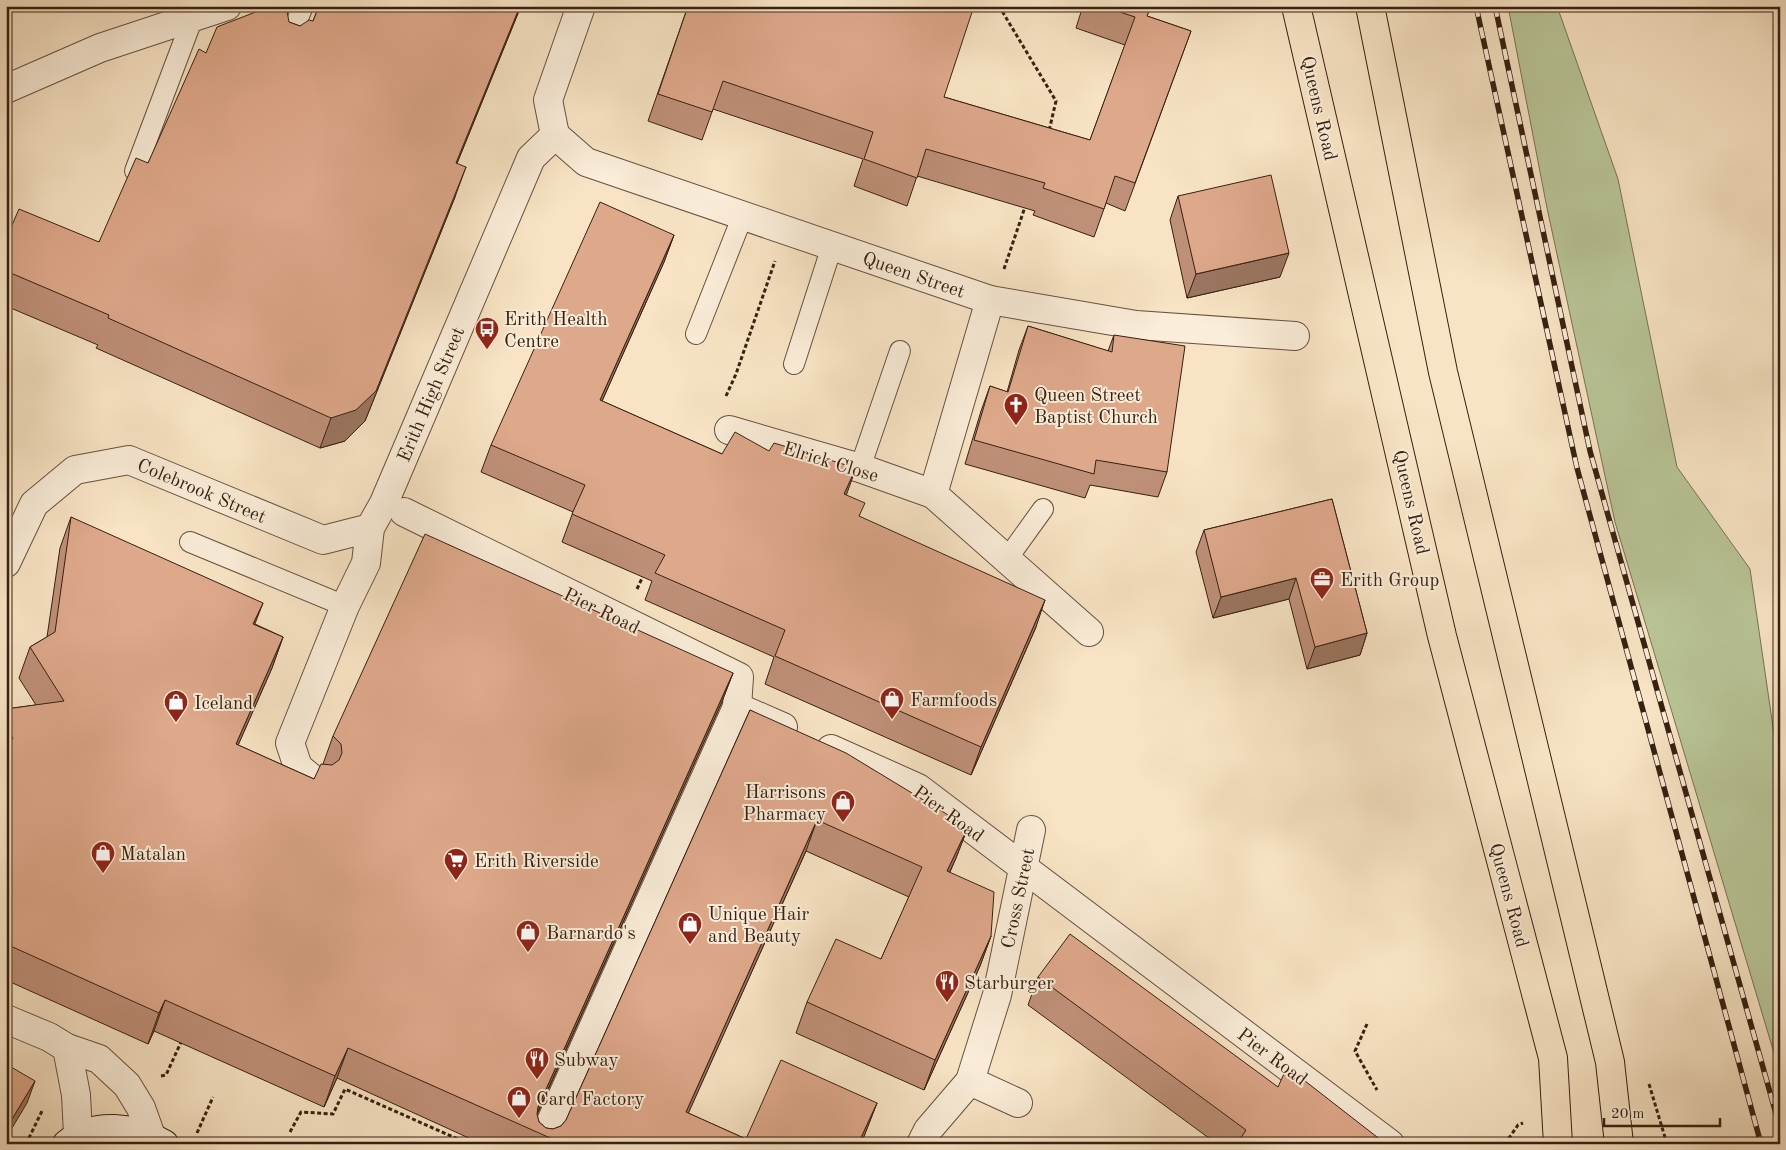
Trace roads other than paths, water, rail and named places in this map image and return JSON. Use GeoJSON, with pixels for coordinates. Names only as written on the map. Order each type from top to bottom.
{"type":"FeatureCollection","features":[{"type":"Feature","properties":{"kind":"main road","name":"Queens Road"},"geometry":{"type":"LineString","coordinates":[[1296,6],[1442,636],[1553,1058],[1558,1144]]}},
{"type":"Feature","properties":{"kind":"main road"},"geometry":{"type":"LineString","coordinates":[[1370,6],[1443,372],[1610,1062],[1620,1144]]}},
{"type":"Feature","properties":{"kind":"street"},"geometry":{"type":"LineString","coordinates":[[6,89],[100,48],[227,6]]}},
{"type":"Feature","properties":{"kind":"street"},"geometry":{"type":"LineString","coordinates":[[555,135],[548,100],[581,6]]}},
{"type":"Feature","properties":{"kind":"street","name":"Queen Street"},"geometry":{"type":"LineString","coordinates":[[555,135],[586,162],[990,300],[1136,325],[1295,336]]}},
{"type":"Feature","properties":{"kind":"street","name":"Erith High Street"},"geometry":{"type":"LineString","coordinates":[[315,781],[298,767],[290,743],[345,606],[366,564],[370,528],[384,503],[531,158],[555,135]]}},
{"type":"Feature","properties":{"kind":"street"},"geometry":{"type":"LineString","coordinates":[[933,494],[990,300]]}},
{"type":"Feature","properties":{"kind":"street","name":"Elrick Close"},"geometry":{"type":"LineString","coordinates":[[729,430],[860,468],[933,494],[1089,632]]}},
{"type":"Feature","properties":{"kind":"street","name":"Colebrook Street"},"geometry":{"type":"LineString","coordinates":[[6,563],[15,520],[34,504],[75,470],[129,460],[323,540],[370,528]]}},
{"type":"Feature","properties":{"kind":"street","name":"Pier Road"},"geometry":{"type":"LineString","coordinates":[[404,512],[739,678],[737,707],[918,788],[1390,1144]]}},
{"type":"Feature","properties":{"kind":"street"},"geometry":{"type":"LineString","coordinates":[[541,1144],[737,707]]}},
{"type":"Feature","properties":{"kind":"street","name":"Cross Street"},"geometry":{"type":"LineString","coordinates":[[921,1144],[928,1130],[970,1080],[997,995],[1031,830]]}},
{"type":"Feature","properties":{"kind":"street"},"geometry":{"type":"LineString","coordinates":[[6,1019],[49,1037],[66,1048],[99,1059],[127,1085],[157,1140]]}},
{"type":"Feature","properties":{"kind":"street"},"geometry":{"type":"LineString","coordinates":[[66,1048],[76,1095],[72,1139],[100,1129],[124,1130],[157,1140]]}},
{"type":"Feature","properties":{"kind":"street"},"geometry":{"type":"LineString","coordinates":[[970,1080],[1018,1103]]}},
{"type":"Feature","properties":{"kind":"lane"},"geometry":{"type":"LineString","coordinates":[[287,46],[303,6]]}},
{"type":"Feature","properties":{"kind":"lane"},"geometry":{"type":"LineString","coordinates":[[135,171],[193,17]]}},
{"type":"Feature","properties":{"kind":"lane"},"geometry":{"type":"LineString","coordinates":[[696,334],[743,215]]}},
{"type":"Feature","properties":{"kind":"lane"},"geometry":{"type":"LineString","coordinates":[[794,364],[832,246]]}},
{"type":"Feature","properties":{"kind":"lane"},"geometry":{"type":"LineString","coordinates":[[860,468],[900,351]]}},
{"type":"Feature","properties":{"kind":"lane"},"geometry":{"type":"LineString","coordinates":[[1007,560],[1043,509]]}},
{"type":"Feature","properties":{"kind":"lane"},"geometry":{"type":"LineString","coordinates":[[190,542],[345,606]]}},
{"type":"Feature","properties":{"kind":"railway"},"geometry":{"type":"LineString","coordinates":[[1476,6],[1577,468],[1761,1144]]}},
{"type":"Feature","properties":{"kind":"railway"},"geometry":{"type":"LineString","coordinates":[[1495,6],[1590,451],[1780,1128]]}},
{"type":"Feature","properties":{"kind":"place","name":"Erith Health Centre"},"geometry":{"type":"Point","coordinates":[487,350]}},
{"type":"Feature","properties":{"kind":"place","name":"Queen Street Baptist Church"},"geometry":{"type":"Point","coordinates":[1016,426]}},
{"type":"Feature","properties":{"kind":"place","name":"Erith Group"},"geometry":{"type":"Point","coordinates":[1322,600]}},
{"type":"Feature","properties":{"kind":"place","name":"Farmfoods"},"geometry":{"type":"Point","coordinates":[892,720]}},
{"type":"Feature","properties":{"kind":"place","name":"Iceland"},"geometry":{"type":"Point","coordinates":[176,723]}},
{"type":"Feature","properties":{"kind":"place","name":"Harrisons Pharmacy"},"geometry":{"type":"Point","coordinates":[843,823]}},
{"type":"Feature","properties":{"kind":"place","name":"Matalan"},"geometry":{"type":"Point","coordinates":[103,874]}},
{"type":"Feature","properties":{"kind":"place","name":"Erith Riverside"},"geometry":{"type":"Point","coordinates":[456,881]}},
{"type":"Feature","properties":{"kind":"place","name":"Unique Hair and Beauty"},"geometry":{"type":"Point","coordinates":[690,945]}},
{"type":"Feature","properties":{"kind":"place","name":"Barnardo's"},"geometry":{"type":"Point","coordinates":[528,953]}},
{"type":"Feature","properties":{"kind":"place","name":"Starburger"},"geometry":{"type":"Point","coordinates":[947,1003]}},
{"type":"Feature","properties":{"kind":"place","name":"Subway"},"geometry":{"type":"Point","coordinates":[537,1080]}},
{"type":"Feature","properties":{"kind":"place","name":"Card Factory"},"geometry":{"type":"Point","coordinates":[519,1119]}}]}
